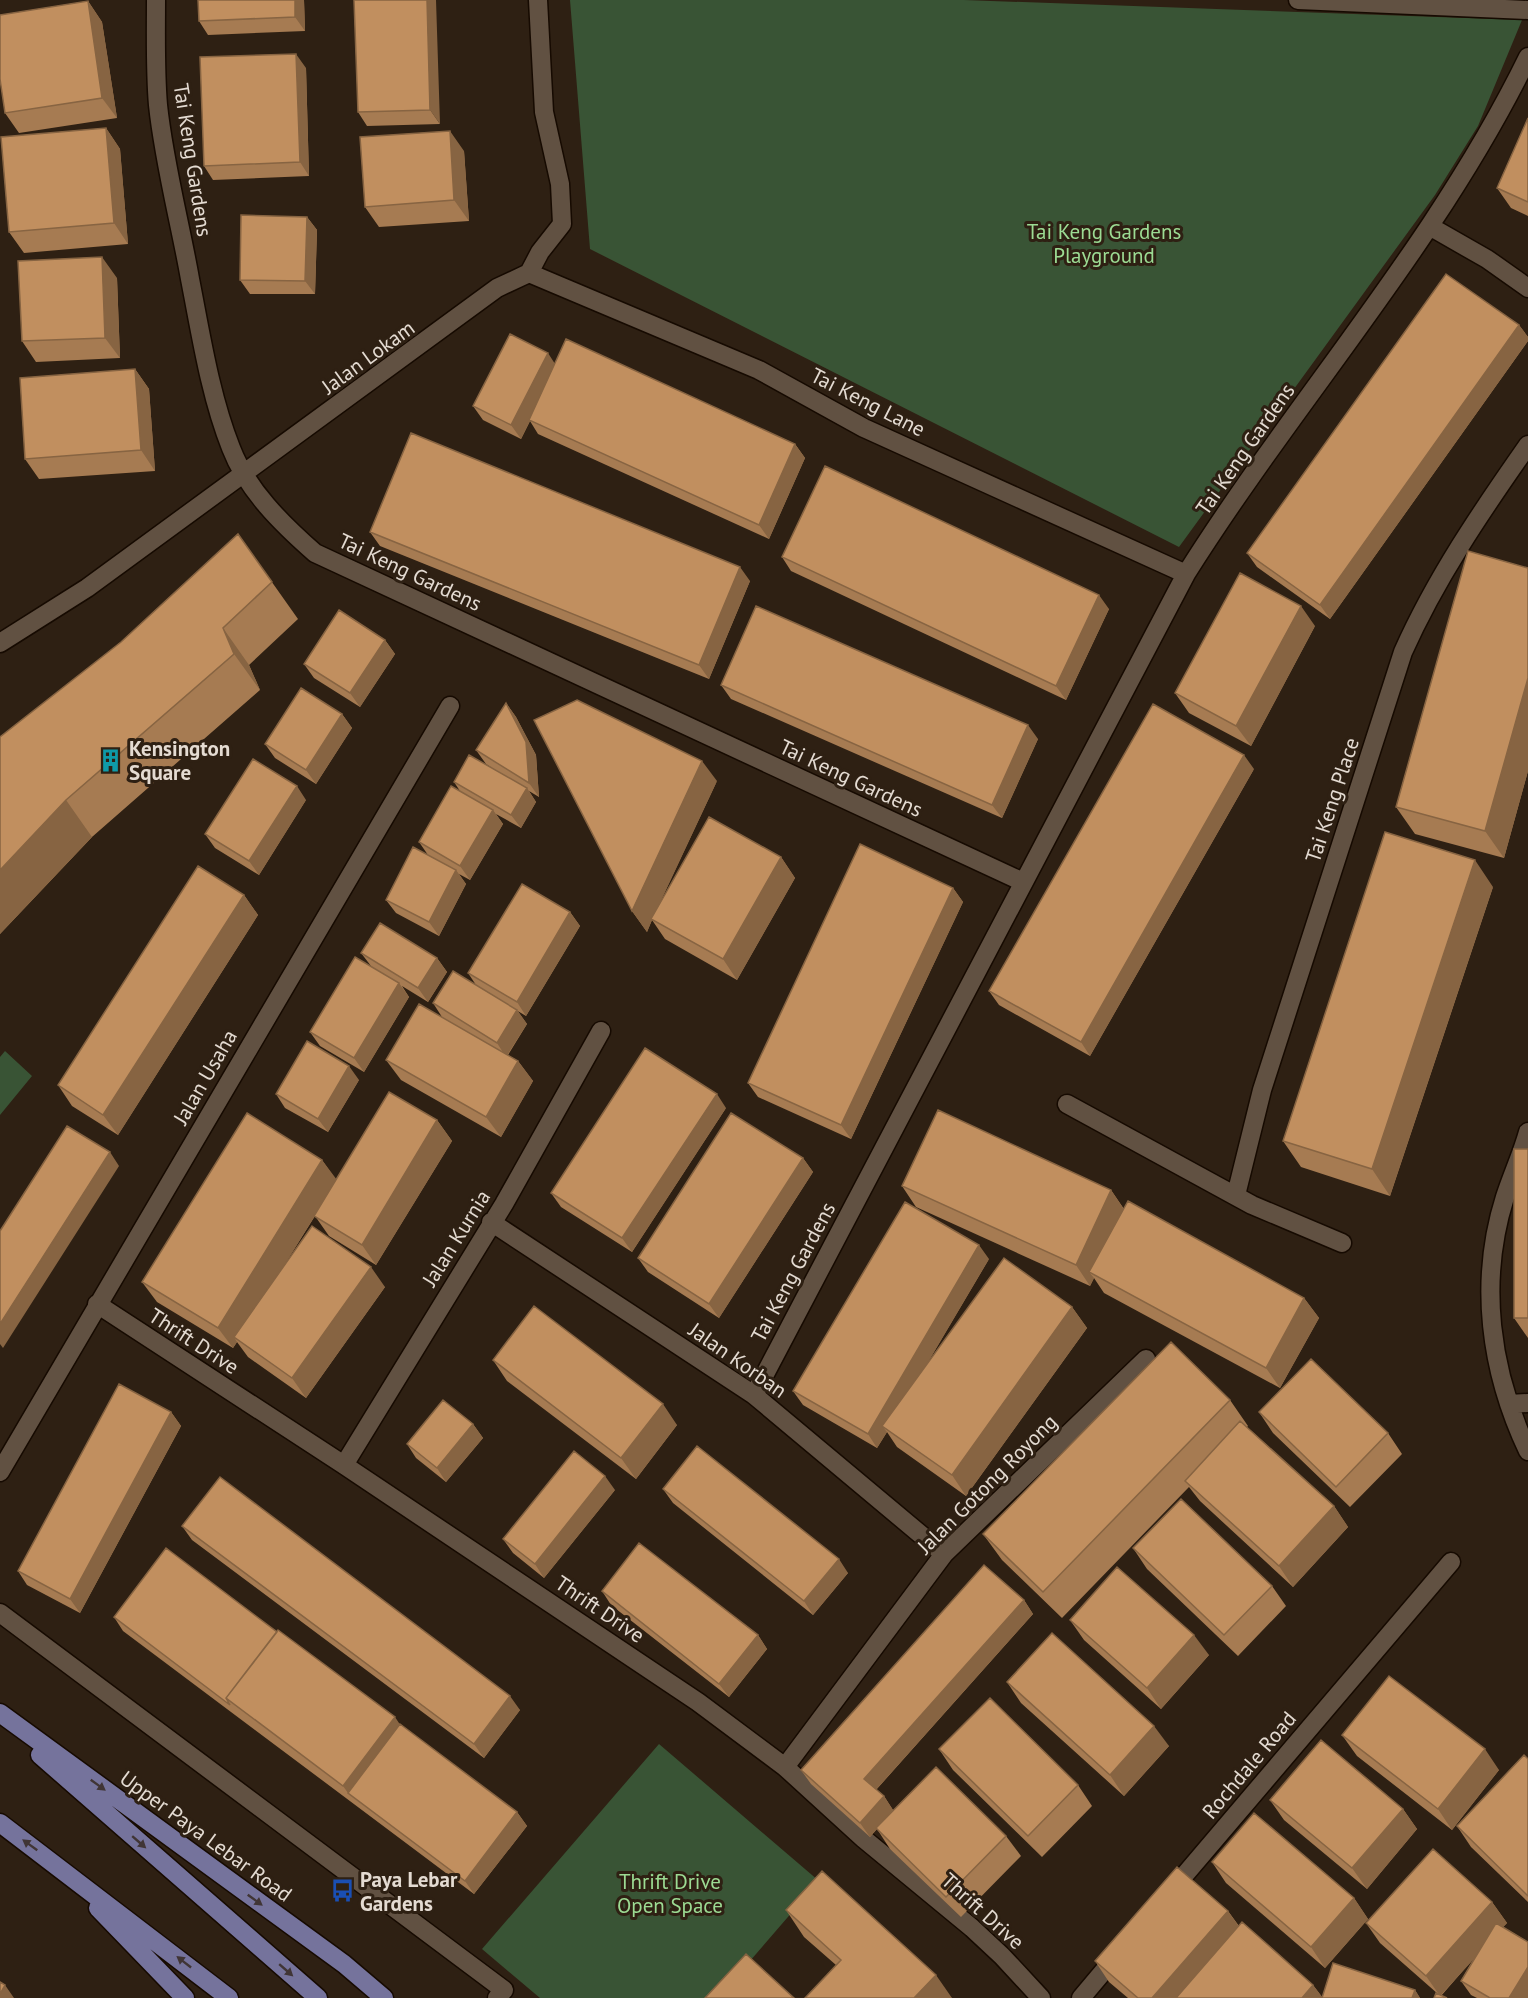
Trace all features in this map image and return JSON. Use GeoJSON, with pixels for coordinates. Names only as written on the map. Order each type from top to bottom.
{"type":"FeatureCollection","features":[{"type":"Feature","properties":{"kind":"main road","name":"Upper Paya Lebar Road"},"geometry":{"type":"LineString","coordinates":[[0,1713],[334,1957],[384,1998]]}},
{"type":"Feature","properties":{"kind":"main road","name":"Upper Paya Lebar Road"},"geometry":{"type":"LineString","coordinates":[[0,1720],[318,1998]]}},
{"type":"Feature","properties":{"kind":"main road"},"geometry":{"type":"LineString","coordinates":[[0,1823],[229,1998]]}},
{"type":"Feature","properties":{"kind":"main road"},"geometry":{"type":"LineString","coordinates":[[59,1867],[184,1998]]}},
{"type":"Feature","properties":{"kind":"street","name":"Tai Keng Gardens"},"geometry":{"type":"LineString","coordinates":[[156,0],[158,105],[214,390],[231,448],[244,474],[258,495],[315,553],[1023,882]]}},
{"type":"Feature","properties":{"kind":"street"},"geometry":{"type":"LineString","coordinates":[[529,273],[540,252],[562,224],[560,184],[544,112],[538,0]]}},
{"type":"Feature","properties":{"kind":"street"},"geometry":{"type":"LineString","coordinates":[[1298,0],[1528,10]]}},
{"type":"Feature","properties":{"kind":"street","name":"Tai Keng Gardens"},"geometry":{"type":"LineString","coordinates":[[754,1395],[1186,574],[1251,477],[1431,227],[1456,189],[1528,57]]}},
{"type":"Feature","properties":{"kind":"street"},"geometry":{"type":"LineString","coordinates":[[1431,227],[1487,259],[1528,288]]}},
{"type":"Feature","properties":{"kind":"street","name":"Jalan Lokam"},"geometry":{"type":"LineString","coordinates":[[0,643],[87,588],[497,288],[529,273]]}},
{"type":"Feature","properties":{"kind":"street","name":"Tai Keng Lane"},"geometry":{"type":"LineString","coordinates":[[529,273],[759,370],[864,428],[1186,574]]}},
{"type":"Feature","properties":{"kind":"street","name":"Tai Keng Place"},"geometry":{"type":"LineString","coordinates":[[1236,1195],[1262,1090],[1403,652],[1449,562],[1528,445]]}},
{"type":"Feature","properties":{"kind":"street","name":"Jalan Usaha"},"geometry":{"type":"LineString","coordinates":[[0,1472],[450,706]]}},
{"type":"Feature","properties":{"kind":"street","name":"Jalan Kurnia"},"geometry":{"type":"LineString","coordinates":[[344,1465],[504,1204],[601,1031]]}},
{"type":"Feature","properties":{"kind":"street"},"geometry":{"type":"LineString","coordinates":[[1067,1104],[1236,1195],[1342,1244]]}},
{"type":"Feature","properties":{"kind":"street"},"geometry":{"type":"LineString","coordinates":[[1528,1132],[1504,1198],[1488,1300],[1493,1339],[1509,1404],[1528,1451]]}},
{"type":"Feature","properties":{"kind":"street","name":"Jalan Korban"},"geometry":{"type":"LineString","coordinates":[[491,1222],[754,1395],[944,1554]]}},
{"type":"Feature","properties":{"kind":"street","name":"Thrift Drive"},"geometry":{"type":"LineString","coordinates":[[97,1304],[344,1465],[698,1702],[785,1767],[864,1839],[972,1928],[1041,1998]]}},
{"type":"Feature","properties":{"kind":"street","name":"Jalan Gotong Royong"},"geometry":{"type":"LineString","coordinates":[[785,1767],[944,1554],[1146,1359]]}},
{"type":"Feature","properties":{"kind":"street"},"geometry":{"type":"LineString","coordinates":[[1509,1404],[1528,1404]]}},
{"type":"Feature","properties":{"kind":"street","name":"Rochdale Road"},"geometry":{"type":"LineString","coordinates":[[1158,1907],[1451,1562]]}},
{"type":"Feature","properties":{"kind":"street"},"geometry":{"type":"LineString","coordinates":[[0,1613],[504,1990],[497,1998]]}},
{"type":"Feature","properties":{"kind":"street"},"geometry":{"type":"LineString","coordinates":[[1081,1998],[1127,1943]]}},
{"type":"Feature","properties":{"kind":"green space","name":"Tai Keng Gardens Playground"},"geometry":{"type":"Polygon","coordinates":[[[570,0],[964,0],[1522,20],[1478,126],[1435,195],[1179,547],[590,249],[570,0]]]}},
{"type":"Feature","properties":{"kind":"green space"},"geometry":{"type":"Polygon","coordinates":[[[5,1051],[32,1076],[0,1115],[0,1057],[5,1051]]]}},
{"type":"Feature","properties":{"kind":"green space","name":"Thrift Drive Open Space"},"geometry":{"type":"Polygon","coordinates":[[[659,1744],[819,1881],[718,1998],[540,1998],[482,1949],[659,1744]]]}},
{"type":"Feature","properties":{"kind":"building"},"geometry":{"type":"Polygon","coordinates":[[[198,0],[295,0],[295,17],[199,21],[198,0]]]}},
{"type":"Feature","properties":{"kind":"building"},"geometry":{"type":"Polygon","coordinates":[[[354,0],[427,0],[430,110],[358,112],[354,0]]]}},
{"type":"Feature","properties":{"kind":"building"},"geometry":{"type":"Polygon","coordinates":[[[88,1],[102,98],[5,113],[0,79],[0,15],[88,1]]]}},
{"type":"Feature","properties":{"kind":"building"},"geometry":{"type":"Polygon","coordinates":[[[296,54],[300,162],[204,166],[200,57],[296,54]]]}},
{"type":"Feature","properties":{"kind":"building"},"geometry":{"type":"Polygon","coordinates":[[[1528,118],[1528,202],[1497,188],[1528,118]]]}},
{"type":"Feature","properties":{"kind":"building"},"geometry":{"type":"Polygon","coordinates":[[[106,128],[114,223],[9,232],[1,137],[106,128]]]}},
{"type":"Feature","properties":{"kind":"building"},"geometry":{"type":"Polygon","coordinates":[[[450,131],[454,200],[365,207],[360,137],[450,131]]]}},
{"type":"Feature","properties":{"kind":"building"},"geometry":{"type":"Polygon","coordinates":[[[241,215],[307,217],[305,281],[240,280],[241,215]]]}},
{"type":"Feature","properties":{"kind":"building"},"geometry":{"type":"Polygon","coordinates":[[[102,257],[105,338],[22,341],[18,261],[102,257]]]}},
{"type":"Feature","properties":{"kind":"building"},"geometry":{"type":"Polygon","coordinates":[[[1446,274],[1519,325],[1320,605],[1247,553],[1446,274]]]}},
{"type":"Feature","properties":{"kind":"building"},"geometry":{"type":"Polygon","coordinates":[[[510,334],[548,353],[511,425],[473,406],[510,334]]]}},
{"type":"Feature","properties":{"kind":"building"},"geometry":{"type":"Polygon","coordinates":[[[566,339],[795,444],[759,525],[529,420],[566,339]]]}},
{"type":"Feature","properties":{"kind":"building"},"geometry":{"type":"Polygon","coordinates":[[[135,369],[141,450],[25,459],[20,378],[135,369]]]}},
{"type":"Feature","properties":{"kind":"building"},"geometry":{"type":"Polygon","coordinates":[[[411,433],[740,567],[699,665],[370,532],[411,433]]]}},
{"type":"Feature","properties":{"kind":"building"},"geometry":{"type":"Polygon","coordinates":[[[825,466],[1099,595],[1056,686],[782,557],[825,466]]]}},
{"type":"Feature","properties":{"kind":"building"},"geometry":{"type":"Polygon","coordinates":[[[238,534],[272,582],[223,628],[234,654],[66,800],[0,870],[0,737],[121,642],[238,534]]]}},
{"type":"Feature","properties":{"kind":"building"},"geometry":{"type":"Polygon","coordinates":[[[1468,551],[1528,568],[1528,678],[1485,831],[1396,807],[1468,551]]]}},
{"type":"Feature","properties":{"kind":"building"},"geometry":{"type":"Polygon","coordinates":[[[1240,573],[1301,606],[1236,726],[1175,693],[1240,573]]]}},
{"type":"Feature","properties":{"kind":"building"},"geometry":{"type":"Polygon","coordinates":[[[756,606],[1028,725],[992,805],[721,685],[756,606]]]}},
{"type":"Feature","properties":{"kind":"building"},"geometry":{"type":"Polygon","coordinates":[[[339,610],[385,640],[350,693],[304,664],[339,610]]]}},
{"type":"Feature","properties":{"kind":"building"},"geometry":{"type":"Polygon","coordinates":[[[301,688],[342,714],[306,770],[265,744],[301,688]]]}},
{"type":"Feature","properties":{"kind":"building"},"geometry":{"type":"Polygon","coordinates":[[[577,700],[702,761],[632,911],[534,720],[577,700]]]}},
{"type":"Feature","properties":{"kind":"building"},"geometry":{"type":"Polygon","coordinates":[[[506,703],[526,742],[529,783],[476,750],[506,703]]]}},
{"type":"Feature","properties":{"kind":"building"},"geometry":{"type":"Polygon","coordinates":[[[1153,704],[1244,755],[1081,1042],[989,991],[1153,704]]]}},
{"type":"Feature","properties":{"kind":"building"},"geometry":{"type":"Polygon","coordinates":[[[469,755],[527,788],[511,815],[454,782],[469,755]]]}},
{"type":"Feature","properties":{"kind":"building"},"geometry":{"type":"Polygon","coordinates":[[[253,759],[297,786],[249,861],[205,834],[253,759]]]}},
{"type":"Feature","properties":{"kind":"building"},"geometry":{"type":"Polygon","coordinates":[[[451,786],[493,810],[460,866],[419,842],[451,786]]]}},
{"type":"Feature","properties":{"kind":"building"},"geometry":{"type":"Polygon","coordinates":[[[709,817],[781,857],[723,959],[651,919],[709,817]]]}},
{"type":"Feature","properties":{"kind":"building"},"geometry":{"type":"Polygon","coordinates":[[[1385,832],[1475,860],[1372,1169],[1283,1141],[1385,832]]]}},
{"type":"Feature","properties":{"kind":"building"},"geometry":{"type":"Polygon","coordinates":[[[860,844],[953,888],[841,1125],[748,1083],[860,844]]]}},
{"type":"Feature","properties":{"kind":"building"},"geometry":{"type":"Polygon","coordinates":[[[413,847],[456,870],[429,922],[386,900],[413,847]]]}},
{"type":"Feature","properties":{"kind":"building"},"geometry":{"type":"Polygon","coordinates":[[[198,866],[244,895],[103,1115],[58,1085],[198,866]]]}},
{"type":"Feature","properties":{"kind":"building"},"geometry":{"type":"Polygon","coordinates":[[[522,884],[570,912],[517,1002],[468,973],[522,884]]]}},
{"type":"Feature","properties":{"kind":"building"},"geometry":{"type":"Polygon","coordinates":[[[380,923],[437,958],[418,988],[361,953],[380,923]]]}},
{"type":"Feature","properties":{"kind":"building"},"geometry":{"type":"Polygon","coordinates":[[[355,957],[399,983],[354,1058],[310,1032],[355,957]]]}},
{"type":"Feature","properties":{"kind":"building"},"geometry":{"type":"Polygon","coordinates":[[[453,971],[517,1010],[497,1043],[433,1003],[453,971]]]}},
{"type":"Feature","properties":{"kind":"building"},"geometry":{"type":"Polygon","coordinates":[[[419,1004],[518,1061],[486,1117],[386,1060],[419,1004]]]}},
{"type":"Feature","properties":{"kind":"building"},"geometry":{"type":"Polygon","coordinates":[[[307,1041],[349,1066],[318,1119],[276,1094],[307,1041]]]}},
{"type":"Feature","properties":{"kind":"building"},"geometry":{"type":"Polygon","coordinates":[[[645,1048],[717,1094],[622,1238],[551,1193],[645,1048]]]}},
{"type":"Feature","properties":{"kind":"building"},"geometry":{"type":"Polygon","coordinates":[[[389,1092],[437,1120],[362,1245],[314,1216],[389,1092]]]}},
{"type":"Feature","properties":{"kind":"building"},"geometry":{"type":"Polygon","coordinates":[[[938,1110],[1111,1190],[1076,1265],[902,1186],[938,1110]]]}},
{"type":"Feature","properties":{"kind":"building"},"geometry":{"type":"Polygon","coordinates":[[[247,1113],[322,1160],[218,1328],[142,1282],[247,1113]]]}},
{"type":"Feature","properties":{"kind":"building"},"geometry":{"type":"Polygon","coordinates":[[[731,1113],[803,1158],[709,1304],[638,1258],[731,1113]]]}},
{"type":"Feature","properties":{"kind":"building"},"geometry":{"type":"Polygon","coordinates":[[[67,1126],[110,1152],[0,1324],[0,1231],[67,1126]]]}},
{"type":"Feature","properties":{"kind":"building"},"geometry":{"type":"Polygon","coordinates":[[[1514,1149],[1528,1149],[1528,1318],[1514,1318],[1514,1149]]]}},
{"type":"Feature","properties":{"kind":"building"},"geometry":{"type":"Polygon","coordinates":[[[1128,1201],[1304,1298],[1266,1368],[1089,1272],[1128,1201]]]}},
{"type":"Feature","properties":{"kind":"building"},"geometry":{"type":"Polygon","coordinates":[[[905,1202],[979,1245],[868,1434],[793,1391],[905,1202]]]}},
{"type":"Feature","properties":{"kind":"building"},"geometry":{"type":"Polygon","coordinates":[[[312,1226],[371,1267],[292,1378],[234,1337],[312,1226]]]}},
{"type":"Feature","properties":{"kind":"building"},"geometry":{"type":"Polygon","coordinates":[[[1004,1258],[1072,1307],[952,1475],[882,1426],[1004,1258]]]}},
{"type":"Feature","properties":{"kind":"building"},"geometry":{"type":"Polygon","coordinates":[[[534,1306],[663,1404],[621,1458],[493,1360],[534,1306]]]}},
{"type":"Feature","properties":{"kind":"building"},"geometry":{"type":"Polygon","coordinates":[[[1171,1342],[1230,1400],[1043,1592],[983,1534],[1171,1342]]]}},
{"type":"Feature","properties":{"kind":"building"},"geometry":{"type":"Polygon","coordinates":[[[1311,1359],[1388,1433],[1336,1487],[1259,1412],[1311,1359]]]}},
{"type":"Feature","properties":{"kind":"building"},"geometry":{"type":"Polygon","coordinates":[[[119,1384],[171,1412],[70,1599],[18,1571],[119,1384]]]}},
{"type":"Feature","properties":{"kind":"building"},"geometry":{"type":"Polygon","coordinates":[[[443,1400],[473,1424],[437,1468],[407,1444],[443,1400]]]}},
{"type":"Feature","properties":{"kind":"building"},"geometry":{"type":"Polygon","coordinates":[[[1240,1421],[1334,1506],[1279,1566],[1185,1481],[1240,1421]]]}},
{"type":"Feature","properties":{"kind":"building"},"geometry":{"type":"Polygon","coordinates":[[[697,1446],[839,1559],[804,1601],[663,1489],[697,1446]]]}},
{"type":"Feature","properties":{"kind":"building"},"geometry":{"type":"Polygon","coordinates":[[[574,1451],[605,1476],[535,1564],[503,1539],[574,1451]]]}},
{"type":"Feature","properties":{"kind":"building"},"geometry":{"type":"Polygon","coordinates":[[[220,1477],[510,1696],[474,1744],[182,1526],[220,1477]]]}},
{"type":"Feature","properties":{"kind":"building"},"geometry":{"type":"Polygon","coordinates":[[[1181,1499],[1272,1586],[1224,1635],[1133,1548],[1181,1499]]]}},
{"type":"Feature","properties":{"kind":"building"},"geometry":{"type":"Polygon","coordinates":[[[639,1543],[758,1635],[719,1684],[602,1591],[639,1543]]]}},
{"type":"Feature","properties":{"kind":"building"},"geometry":{"type":"Polygon","coordinates":[[[166,1548],[277,1632],[226,1698],[230,1705],[114,1617],[166,1548]]]}},
{"type":"Feature","properties":{"kind":"building"},"geometry":{"type":"Polygon","coordinates":[[[984,1565],[1024,1600],[864,1779],[884,1796],[860,1823],[801,1770],[984,1565]]]}},
{"type":"Feature","properties":{"kind":"building"},"geometry":{"type":"Polygon","coordinates":[[[1117,1567],[1194,1635],[1147,1688],[1070,1620],[1117,1567]]]}},
{"type":"Feature","properties":{"kind":"building"},"geometry":{"type":"Polygon","coordinates":[[[278,1630],[395,1717],[343,1786],[226,1698],[278,1630]]]}},
{"type":"Feature","properties":{"kind":"building"},"geometry":{"type":"Polygon","coordinates":[[[1052,1633],[1154,1726],[1110,1775],[1007,1682],[1052,1633]]]}},
{"type":"Feature","properties":{"kind":"building"},"geometry":{"type":"Polygon","coordinates":[[[1389,1676],[1485,1749],[1438,1809],[1342,1735],[1389,1676]]]}},
{"type":"Feature","properties":{"kind":"building"},"geometry":{"type":"Polygon","coordinates":[[[990,1698],[1078,1785],[1028,1836],[939,1749],[990,1698]]]}},
{"type":"Feature","properties":{"kind":"building"},"geometry":{"type":"Polygon","coordinates":[[[400,1724],[517,1812],[465,1881],[348,1793],[400,1724]]]}},
{"type":"Feature","properties":{"kind":"building"},"geometry":{"type":"Polygon","coordinates":[[[1321,1740],[1403,1809],[1352,1868],[1270,1800],[1321,1740]]]}},
{"type":"Feature","properties":{"kind":"building"},"geometry":{"type":"Polygon","coordinates":[[[1524,1755],[1528,1759],[1528,1896],[1457,1826],[1524,1755]]]}},
{"type":"Feature","properties":{"kind":"building"},"geometry":{"type":"Polygon","coordinates":[[[936,1767],[1006,1836],[946,1897],[876,1828],[936,1767]]]}},
{"type":"Feature","properties":{"kind":"building"},"geometry":{"type":"Polygon","coordinates":[[[1254,1813],[1354,1898],[1311,1947],[1212,1862],[1254,1813]]]}},
{"type":"Feature","properties":{"kind":"building"},"geometry":{"type":"Polygon","coordinates":[[[1433,1849],[1492,1902],[1426,1976],[1366,1923],[1433,1849]]]}},
{"type":"Feature","properties":{"kind":"building"},"geometry":{"type":"Polygon","coordinates":[[[1177,1867],[1228,1911],[1152,1998],[1138,1998],[1095,1961],[1177,1867]]]}},
{"type":"Feature","properties":{"kind":"building"},"geometry":{"type":"Polygon","coordinates":[[[822,1871],[936,1975],[914,1998],[805,1998],[841,1960],[786,1910],[822,1871]]]}},
{"type":"Feature","properties":{"kind":"building"},"geometry":{"type":"Polygon","coordinates":[[[1242,1922],[1313,1985],[1302,1998],[1176,1998],[1242,1922]]]}},
{"type":"Feature","properties":{"kind":"building"},"geometry":{"type":"Polygon","coordinates":[[[1496,1923],[1528,1942],[1528,1967],[1509,1998],[1490,1998],[1461,1981],[1496,1923]]]}},
{"type":"Feature","properties":{"kind":"building"},"geometry":{"type":"Polygon","coordinates":[[[746,1954],[794,1998],[705,1998],[746,1954]]]}},
{"type":"Feature","properties":{"kind":"building"},"geometry":{"type":"Polygon","coordinates":[[[1333,1963],[1415,1990],[1412,1998],[1322,1998],[1333,1963]]]}},
{"type":"Feature","properties":{"kind":"building"},"geometry":{"type":"Polygon","coordinates":[[[0,1982],[5,1985],[0,1994],[0,1982]]]}},
{"type":"Feature","properties":{"kind":"building"},"geometry":{"type":"Polygon","coordinates":[[[1436,1993],[1447,1998],[1434,1998],[1436,1993]]]}},
{"type":"Feature","properties":{"kind":"place","name":"Kensington Square"},"geometry":{"type":"Point","coordinates":[111,760]}},
{"type":"Feature","properties":{"kind":"place","name":"Paya Lebar Gardens"},"geometry":{"type":"Point","coordinates":[342,1891]}}]}
